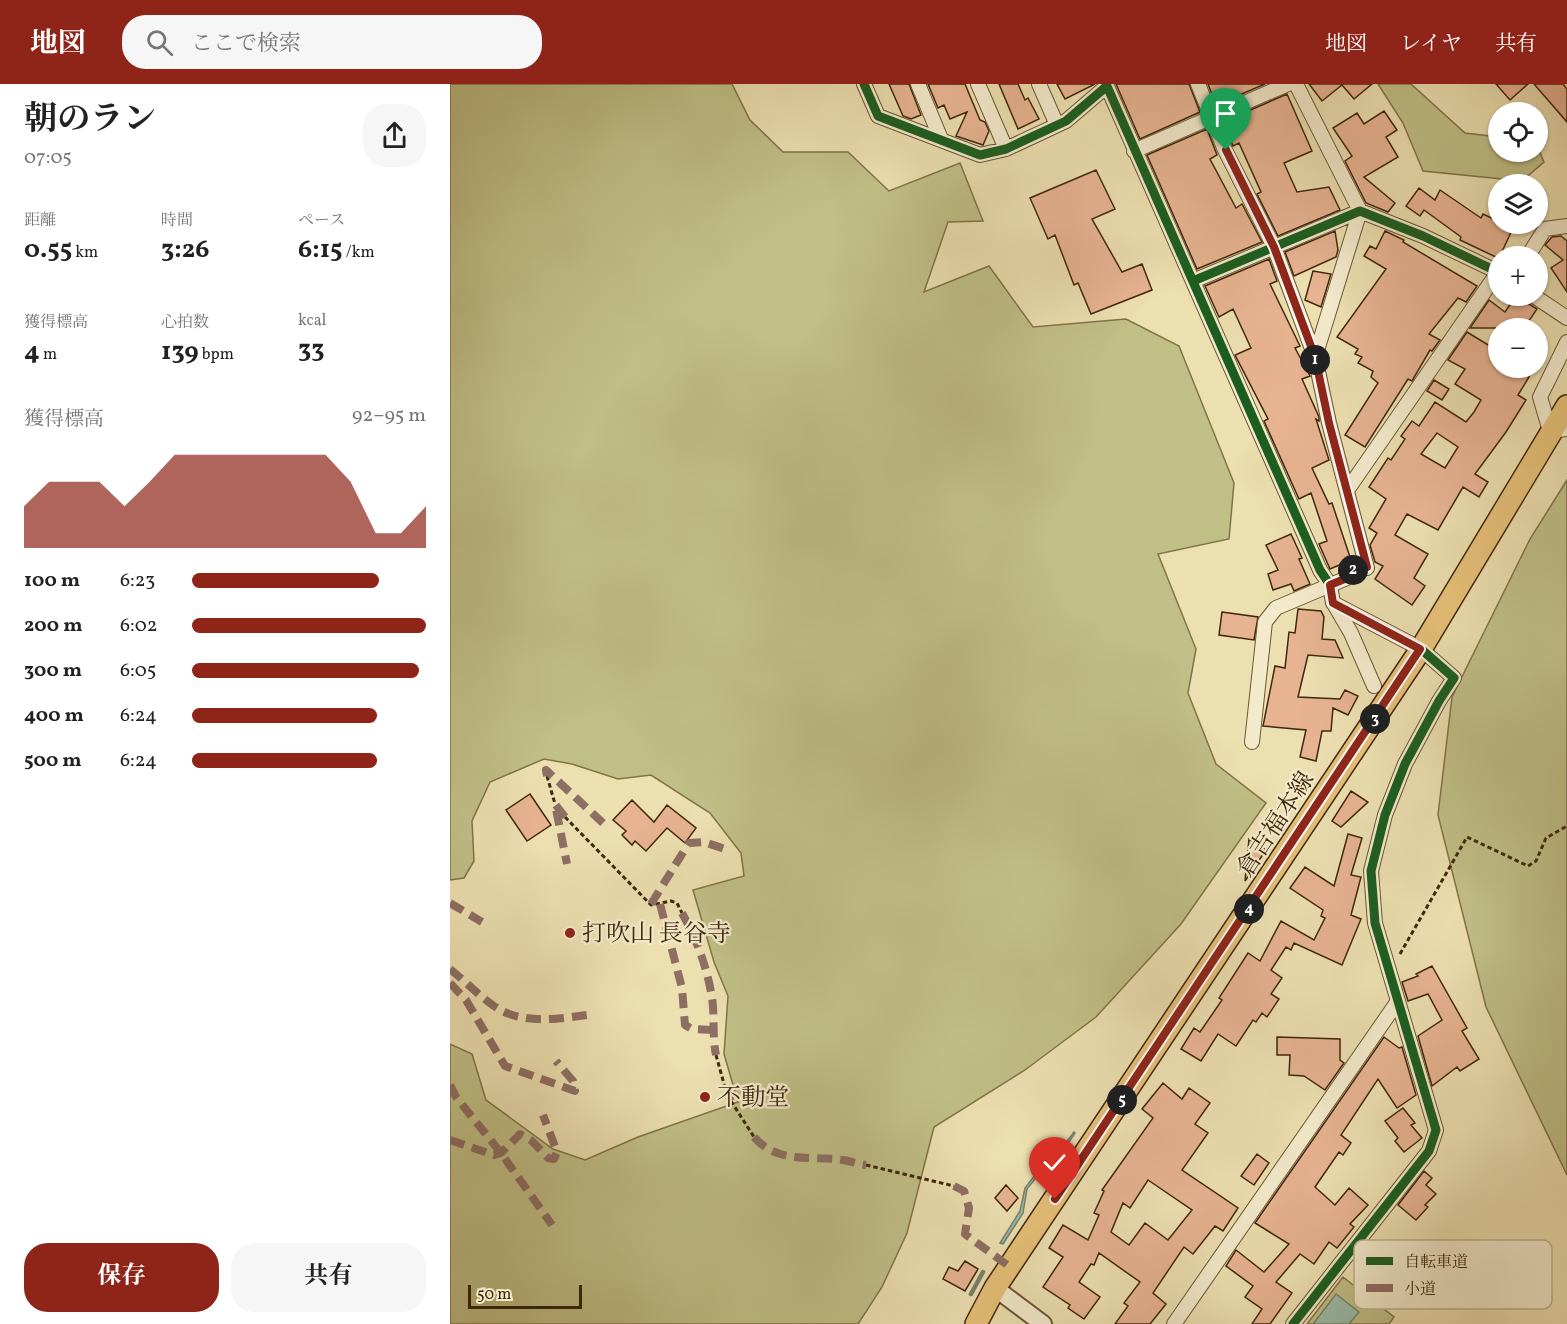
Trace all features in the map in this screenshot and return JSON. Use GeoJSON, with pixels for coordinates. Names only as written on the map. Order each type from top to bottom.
{"type":"FeatureCollection","features":[{"type":"Feature","properties":{"kind":"main road","name":"倉吉福本線"},"geometry":{"type":"LineString","coordinates":[[976,1324],[995,1288],[1420,649],[1559,430],[1567,406]]}},
{"type":"Feature","properties":{"kind":"street"},"geometry":{"type":"LineString","coordinates":[[864,84],[878,116],[980,155],[1006,149],[1058,125],[1107,85],[1134,151],[1320,570],[1330,585],[1333,603],[1352,633],[1374,686]]}},
{"type":"Feature","properties":{"kind":"street"},"geometry":{"type":"LineString","coordinates":[[918,84],[941,139]]}},
{"type":"Feature","properties":{"kind":"street"},"geometry":{"type":"LineString","coordinates":[[978,84],[1006,149]]}},
{"type":"Feature","properties":{"kind":"street"},"geometry":{"type":"LineString","coordinates":[[1039,84],[1058,125]]}},
{"type":"Feature","properties":{"kind":"street"},"geometry":{"type":"LineString","coordinates":[[1198,84],[1274,247],[1315,357],[1329,423],[1367,567],[1356,567],[1347,578],[1276,608],[1265,622],[1252,742]]}},
{"type":"Feature","properties":{"kind":"street"},"geometry":{"type":"LineString","coordinates":[[1134,151],[1288,84]]}},
{"type":"Feature","properties":{"kind":"street"},"geometry":{"type":"LineString","coordinates":[[1296,84],[1360,211],[1423,236],[1488,267]]}},
{"type":"Feature","properties":{"kind":"street"},"geometry":{"type":"LineString","coordinates":[[1193,281],[1360,211]]}},
{"type":"Feature","properties":{"kind":"street"},"geometry":{"type":"LineString","coordinates":[[1315,357],[1360,211]]}},
{"type":"Feature","properties":{"kind":"street"},"geometry":{"type":"LineString","coordinates":[[1535,246],[1545,230],[1567,226]]}},
{"type":"Feature","properties":{"kind":"street"},"geometry":{"type":"LineString","coordinates":[[1348,489],[1488,286]]}},
{"type":"Feature","properties":{"kind":"street"},"geometry":{"type":"LineString","coordinates":[[1548,305],[1567,318]]}},
{"type":"Feature","properties":{"kind":"street"},"geometry":{"type":"LineString","coordinates":[[1559,430],[1540,397],[1567,342]]}},
{"type":"Feature","properties":{"kind":"street"},"geometry":{"type":"LineString","coordinates":[[1333,603],[1420,649],[1454,678],[1438,701],[1405,764],[1385,815],[1371,871],[1375,923],[1436,1130],[1435,1138],[1430,1151],[1360,1240]]}},
{"type":"Feature","properties":{"kind":"street"},"geometry":{"type":"LineString","coordinates":[[1174,1324],[1398,1001]]}},
{"type":"Feature","properties":{"kind":"street"},"geometry":{"type":"LineString","coordinates":[[1293,1324],[1354,1247]]}},
{"type":"Feature","properties":{"kind":"street"},"geometry":{"type":"LineString","coordinates":[[995,1288],[1043,1324]]}},
{"type":"Feature","properties":{"kind":"path"},"geometry":{"type":"LineString","coordinates":[[547,776],[555,804]]}},
{"type":"Feature","properties":{"kind":"path"},"geometry":{"type":"LineString","coordinates":[[565,817],[651,905],[671,901],[677,903],[682,913]]}},
{"type":"Feature","properties":{"kind":"path"},"geometry":{"type":"LineString","coordinates":[[1389,969],[1467,837],[1528,866],[1536,861],[1546,838],[1567,826]]}},
{"type":"Feature","properties":{"kind":"path"},"geometry":{"type":"LineString","coordinates":[[716,1055],[726,1091]]}},
{"type":"Feature","properties":{"kind":"path"},"geometry":{"type":"LineString","coordinates":[[731,1101],[754,1137]]}},
{"type":"Feature","properties":{"kind":"path"},"geometry":{"type":"LineString","coordinates":[[866,1166],[954,1186]]}},
{"type":"Feature","properties":{"kind":"shaded area"},"geometry":{"type":"Polygon","coordinates":[[[450,84],[732,84],[750,120],[783,152],[848,152],[889,191],[960,163],[983,221],[948,222],[924,292],[989,266],[1033,327],[1126,319],[1179,346],[1234,483],[1229,539],[1158,554],[1196,649],[1188,693],[1216,764],[1266,803],[1181,924],[1096,1017],[1025,1070],[934,1127],[907,1233],[882,1287],[858,1324],[450,1324],[450,1044],[472,1054],[486,1100],[553,1149],[585,1160],[638,1137],[738,1102],[724,1054],[728,996],[714,962],[693,890],[744,876],[741,853],[710,813],[651,775],[618,779],[572,764],[544,759],[490,782],[472,821],[474,861],[464,878],[450,880],[450,84]]]}},
{"type":"Feature","properties":{"kind":"shaded area"},"geometry":{"type":"Polygon","coordinates":[[[1378,84],[1411,84],[1465,133],[1488,136],[1488,162],[1544,162],[1530,174],[1488,174],[1488,178],[1423,171],[1403,123],[1378,84]]]}},
{"type":"Feature","properties":{"kind":"shaded area"},"geometry":{"type":"Polygon","coordinates":[[[1567,480],[1567,1175],[1486,1007],[1438,815],[1452,697],[1530,539],[1567,480]]]}},
{"type":"Feature","properties":{"kind":"shaded area"},"geometry":{"type":"Polygon","coordinates":[[[1074,1132],[1061,1154],[1046,1165],[1027,1189],[1023,1213],[1003,1244],[1000,1243],[1020,1211],[1025,1188],[1044,1163],[1059,1152],[1074,1132]]]}},
{"type":"Feature","properties":{"kind":"shaded area"},"geometry":{"type":"Polygon","coordinates":[[[1343,1277],[1354,1286],[1354,1309],[1384,1309],[1394,1317],[1389,1324],[1307,1324],[1343,1277]]]}},
{"type":"Feature","properties":{"kind":"shaded area"},"geometry":{"type":"Polygon","coordinates":[[[1336,1294],[1359,1312],[1349,1324],[1313,1324],[1336,1294]]]}},
{"type":"Feature","properties":{"kind":"building"},"geometry":{"type":"Polygon","coordinates":[[[889,84],[909,84],[921,115],[911,119],[903,116],[889,84]]]}},
{"type":"Feature","properties":{"kind":"building"},"geometry":{"type":"Polygon","coordinates":[[[928,84],[965,84],[980,120],[985,122],[989,131],[983,145],[956,136],[967,112],[950,119],[944,105],[938,108],[928,84]]]}},
{"type":"Feature","properties":{"kind":"building"},"geometry":{"type":"Polygon","coordinates":[[[999,84],[1018,84],[1025,100],[1028,98],[1039,119],[1018,129],[999,84]]]}},
{"type":"Feature","properties":{"kind":"building"},"geometry":{"type":"Polygon","coordinates":[[[1057,84],[1095,84],[1065,99],[1057,84]]]}},
{"type":"Feature","properties":{"kind":"building"},"geometry":{"type":"Polygon","coordinates":[[[1116,84],[1189,84],[1200,112],[1140,139],[1116,84]]]}},
{"type":"Feature","properties":{"kind":"building"},"geometry":{"type":"Polygon","coordinates":[[[1208,84],[1265,84],[1216,105],[1208,84]]]}},
{"type":"Feature","properties":{"kind":"building"},"geometry":{"type":"Polygon","coordinates":[[[1309,84],[1372,84],[1354,99],[1342,85],[1322,101],[1309,84]]]}},
{"type":"Feature","properties":{"kind":"building"},"geometry":{"type":"Polygon","coordinates":[[[1496,84],[1528,84],[1510,100],[1496,84]]]}},
{"type":"Feature","properties":{"kind":"building"},"geometry":{"type":"Polygon","coordinates":[[[1534,84],[1563,84],[1567,89],[1567,122],[1534,84]]]}},
{"type":"Feature","properties":{"kind":"building"},"geometry":{"type":"Polygon","coordinates":[[[1287,94],[1312,151],[1284,163],[1297,192],[1329,187],[1340,210],[1278,236],[1257,194],[1261,192],[1239,143],[1233,146],[1223,122],[1287,94]]]}},
{"type":"Feature","properties":{"kind":"building"},"geometry":{"type":"Polygon","coordinates":[[[1384,111],[1397,130],[1386,137],[1398,157],[1364,177],[1395,203],[1388,212],[1366,203],[1345,161],[1352,156],[1333,128],[1357,113],[1364,124],[1384,111]]]}},
{"type":"Feature","properties":{"kind":"building"},"geometry":{"type":"Polygon","coordinates":[[[1207,129],[1217,155],[1210,159],[1236,208],[1242,204],[1262,242],[1197,269],[1147,155],[1207,129]]]}},
{"type":"Feature","properties":{"kind":"building"},"geometry":{"type":"Polygon","coordinates":[[[1096,170],[1115,209],[1092,219],[1122,272],[1142,264],[1152,290],[1091,314],[1078,283],[1074,285],[1055,235],[1048,239],[1030,198],[1096,170]]]}},
{"type":"Feature","properties":{"kind":"building"},"geometry":{"type":"Polygon","coordinates":[[[1419,188],[1435,200],[1440,190],[1481,218],[1483,214],[1488,216],[1488,234],[1510,234],[1505,246],[1488,246],[1488,253],[1460,240],[1461,237],[1424,210],[1420,216],[1406,206],[1419,188]]]}},
{"type":"Feature","properties":{"kind":"building"},"geometry":{"type":"Polygon","coordinates":[[[1335,231],[1338,250],[1336,257],[1294,276],[1285,252],[1335,231]]]}},
{"type":"Feature","properties":{"kind":"building"},"geometry":{"type":"Polygon","coordinates":[[[1385,231],[1404,240],[1403,242],[1477,286],[1466,302],[1458,298],[1429,334],[1440,340],[1432,351],[1430,350],[1412,381],[1408,379],[1365,447],[1345,435],[1378,383],[1371,377],[1373,371],[1358,363],[1362,357],[1355,354],[1358,349],[1337,337],[1386,269],[1364,256],[1370,246],[1376,249],[1385,231]]]}},
{"type":"Feature","properties":{"kind":"building"},"geometry":{"type":"Polygon","coordinates":[[[1561,236],[1567,241],[1567,292],[1551,268],[1563,260],[1545,245],[1552,237],[1561,236]]]}},
{"type":"Feature","properties":{"kind":"building"},"geometry":{"type":"Polygon","coordinates":[[[1269,259],[1277,281],[1270,284],[1300,346],[1295,348],[1310,376],[1302,379],[1319,417],[1319,421],[1316,419],[1329,460],[1312,468],[1329,504],[1332,503],[1351,560],[1330,569],[1319,544],[1327,541],[1311,493],[1299,499],[1264,421],[1268,419],[1235,355],[1251,348],[1233,309],[1219,317],[1205,286],[1269,259]]]}},
{"type":"Feature","properties":{"kind":"building"},"geometry":{"type":"Polygon","coordinates":[[[1313,271],[1331,274],[1321,307],[1305,300],[1313,271]]]}},
{"type":"Feature","properties":{"kind":"building"},"geometry":{"type":"Polygon","coordinates":[[[1488,301],[1488,306],[1497,306],[1505,312],[1509,306],[1532,306],[1537,309],[1531,318],[1488,318],[1488,328],[1470,328],[1488,301]]]}},
{"type":"Feature","properties":{"kind":"building"},"geometry":{"type":"Polygon","coordinates":[[[1467,332],[1488,345],[1488,378],[1528,378],[1518,395],[1526,400],[1475,474],[1488,482],[1479,497],[1463,487],[1438,530],[1407,514],[1395,535],[1428,554],[1414,578],[1425,586],[1412,605],[1375,579],[1383,566],[1375,562],[1370,545],[1377,533],[1369,528],[1386,499],[1369,487],[1388,458],[1391,460],[1405,439],[1401,436],[1412,421],[1419,426],[1435,402],[1466,422],[1481,400],[1455,384],[1465,369],[1448,360],[1467,332]],[[1437,433],[1421,454],[1445,468],[1458,447],[1437,433]]]}},
{"type":"Feature","properties":{"kind":"building"},"geometry":{"type":"Polygon","coordinates":[[[1434,380],[1449,389],[1442,400],[1427,391],[1434,380]]]}},
{"type":"Feature","properties":{"kind":"building"},"geometry":{"type":"Polygon","coordinates":[[[1291,534],[1310,584],[1294,591],[1291,584],[1273,590],[1268,574],[1278,570],[1266,545],[1291,534]]]}},
{"type":"Feature","properties":{"kind":"building"},"geometry":{"type":"Polygon","coordinates":[[[1298,609],[1321,611],[1324,617],[1322,639],[1335,640],[1343,658],[1308,655],[1298,697],[1340,699],[1345,690],[1358,696],[1348,715],[1333,708],[1331,731],[1322,731],[1316,761],[1300,757],[1306,730],[1263,726],[1275,666],[1285,668],[1289,632],[1295,633],[1298,609]]]}},
{"type":"Feature","properties":{"kind":"building"},"geometry":{"type":"Polygon","coordinates":[[[1222,612],[1258,617],[1254,640],[1219,635],[1222,612]]]}},
{"type":"Feature","properties":{"kind":"building"},"geometry":{"type":"Polygon","coordinates":[[[1351,791],[1368,802],[1341,827],[1332,821],[1351,791]]]}},
{"type":"Feature","properties":{"kind":"building"},"geometry":{"type":"Polygon","coordinates":[[[530,794],[551,825],[527,841],[506,810],[530,794]]]}},
{"type":"Feature","properties":{"kind":"building"},"geometry":{"type":"Polygon","coordinates":[[[632,800],[654,822],[667,805],[696,828],[685,843],[667,828],[646,851],[635,841],[632,845],[622,835],[626,831],[613,820],[632,800]]]}},
{"type":"Feature","properties":{"kind":"building"},"geometry":{"type":"Polygon","coordinates":[[[1348,834],[1362,838],[1351,875],[1361,877],[1351,915],[1361,919],[1342,965],[1294,943],[1291,950],[1286,947],[1271,970],[1282,978],[1271,994],[1279,999],[1267,1017],[1262,1013],[1256,1022],[1253,1020],[1236,1046],[1218,1034],[1201,1061],[1181,1049],[1194,1028],[1200,1032],[1222,1000],[1219,998],[1248,953],[1260,961],[1281,921],[1314,940],[1325,918],[1321,916],[1323,910],[1290,888],[1305,867],[1334,886],[1348,834]]]}},
{"type":"Feature","properties":{"kind":"building"},"geometry":{"type":"Polygon","coordinates":[[[1249,839],[1266,850],[1245,881],[1249,839]]]}},
{"type":"Feature","properties":{"kind":"building"},"geometry":{"type":"Polygon","coordinates":[[[1432,966],[1467,1028],[1462,1031],[1479,1059],[1460,1071],[1457,1067],[1432,1086],[1418,1036],[1442,1020],[1428,994],[1408,1001],[1402,982],[1418,976],[1416,974],[1432,966]]]}},
{"type":"Feature","properties":{"kind":"building"},"geometry":{"type":"Polygon","coordinates":[[[1277,1037],[1340,1039],[1340,1060],[1344,1063],[1325,1090],[1304,1076],[1289,1075],[1290,1055],[1277,1055],[1277,1037]]]}},
{"type":"Feature","properties":{"kind":"building"},"geometry":{"type":"Polygon","coordinates":[[[1384,1037],[1399,1048],[1402,1047],[1416,1095],[1397,1108],[1378,1079],[1341,1135],[1351,1143],[1343,1155],[1339,1152],[1315,1187],[1335,1205],[1349,1188],[1368,1205],[1350,1224],[1354,1227],[1337,1248],[1329,1242],[1314,1264],[1300,1254],[1276,1282],[1292,1293],[1270,1324],[1252,1324],[1262,1309],[1245,1297],[1253,1286],[1226,1266],[1236,1250],[1264,1272],[1289,1244],[1255,1223],[1384,1037]]]}},
{"type":"Feature","properties":{"kind":"building"},"geometry":{"type":"Polygon","coordinates":[[[1163,1083],[1182,1099],[1189,1088],[1210,1103],[1195,1124],[1208,1133],[1182,1170],[1238,1208],[1223,1231],[1215,1226],[1193,1254],[1184,1247],[1153,1293],[1166,1304],[1150,1324],[1115,1324],[1128,1306],[1124,1303],[1140,1282],[1099,1253],[1094,1265],[1091,1264],[1079,1282],[1100,1297],[1084,1319],[1068,1308],[1070,1305],[1043,1287],[1063,1257],[1049,1248],[1063,1225],[1088,1240],[1099,1215],[1094,1213],[1104,1191],[1102,1190],[1153,1118],[1142,1109],[1163,1083]],[[1148,1180],[1130,1208],[1123,1203],[1111,1232],[1129,1245],[1145,1223],[1168,1240],[1192,1210],[1148,1180]]]}},
{"type":"Feature","properties":{"kind":"building"},"geometry":{"type":"Polygon","coordinates":[[[1403,1108],[1415,1123],[1411,1125],[1422,1138],[1404,1152],[1395,1141],[1398,1138],[1385,1121],[1403,1108]]]}},
{"type":"Feature","properties":{"kind":"building"},"geometry":{"type":"Polygon","coordinates":[[[1257,1154],[1269,1163],[1254,1185],[1241,1176],[1257,1154]]]}},
{"type":"Feature","properties":{"kind":"building"},"geometry":{"type":"Polygon","coordinates":[[[1424,1171],[1432,1178],[1426,1185],[1436,1194],[1425,1205],[1428,1207],[1416,1220],[1398,1205],[1424,1171]]]}},
{"type":"Feature","properties":{"kind":"building"},"geometry":{"type":"Polygon","coordinates":[[[1006,1185],[1018,1198],[1007,1211],[995,1198],[1006,1185]]]}},
{"type":"Feature","properties":{"kind":"building"},"geometry":{"type":"Polygon","coordinates":[[[965,1261],[978,1269],[965,1291],[943,1279],[949,1267],[958,1271],[965,1261]]]}},
{"type":"Feature","properties":{"kind":"waterway"},"geometry":{"type":"LineString","coordinates":[[971,1294],[983,1272]]}},
{"type":"Feature","properties":{"kind":"marked path"},"geometry":{"type":"LineString","coordinates":[[547,776],[546,770],[603,823]]}},
{"type":"Feature","properties":{"kind":"marked path"},"geometry":{"type":"LineString","coordinates":[[565,817],[555,804],[567,864]]}},
{"type":"Feature","properties":{"kind":"marked path"},"geometry":{"type":"LineString","coordinates":[[651,904],[689,843],[704,842],[728,850]]}},
{"type":"Feature","properties":{"kind":"marked path"},"geometry":{"type":"LineString","coordinates":[[450,903],[482,922]]}},
{"type":"Feature","properties":{"kind":"marked path"},"geometry":{"type":"LineString","coordinates":[[660,904],[682,988],[685,1025],[692,1029],[713,1030]]}},
{"type":"Feature","properties":{"kind":"marked path"},"geometry":{"type":"LineString","coordinates":[[682,913],[697,944],[710,987],[716,1055]]}},
{"type":"Feature","properties":{"kind":"marked path"},"geometry":{"type":"LineString","coordinates":[[450,969],[494,1006],[516,1016],[539,1019],[587,1015]]}},
{"type":"Feature","properties":{"kind":"marked path"},"geometry":{"type":"LineString","coordinates":[[450,983],[466,1000],[505,1066],[575,1091],[573,1081],[556,1061]]}},
{"type":"Feature","properties":{"kind":"marked path"},"geometry":{"type":"LineString","coordinates":[[450,1085],[456,1097],[501,1153],[552,1225]]}},
{"type":"Feature","properties":{"kind":"marked path"},"geometry":{"type":"LineString","coordinates":[[726,1091],[731,1101]]}},
{"type":"Feature","properties":{"kind":"marked path"},"geometry":{"type":"LineString","coordinates":[[450,1140],[494,1155],[501,1153],[520,1134],[532,1141],[548,1158],[554,1159],[557,1152],[543,1115]]}},
{"type":"Feature","properties":{"kind":"marked path"},"geometry":{"type":"LineString","coordinates":[[754,1137],[764,1146],[784,1155],[843,1160],[866,1165]]}},
{"type":"Feature","properties":{"kind":"marked path"},"geometry":{"type":"LineString","coordinates":[[954,1186],[964,1191],[969,1208],[965,1234],[1010,1267]]}},
{"type":"Feature","properties":{"kind":"cycle path"},"geometry":{"type":"LineString","coordinates":[[864,84],[878,116],[980,155],[1006,149],[1066,121],[1107,86]]}},
{"type":"Feature","properties":{"kind":"cycle path"},"geometry":{"type":"LineString","coordinates":[[1106,84],[1320,570],[1330,585],[1333,603],[1421,649],[1454,678],[1405,764],[1385,815],[1371,871],[1375,923],[1436,1130],[1429,1151],[1359,1240]]}},
{"type":"Feature","properties":{"kind":"cycle path"},"geometry":{"type":"LineString","coordinates":[[1193,281],[1360,211],[1423,236],[1488,267]]}},
{"type":"Feature","properties":{"kind":"cycle path"},"geometry":{"type":"LineString","coordinates":[[1293,1324],[1354,1246]]}},
{"type":"Feature","properties":{"kind":"place","name":"打吹山 長谷寺"},"geometry":{"type":"Point","coordinates":[570,933]}},
{"type":"Feature","properties":{"kind":"place","name":"不動堂"},"geometry":{"type":"Point","coordinates":[705,1097]}},
{"type":"Feature","properties":{"kind":"route"},"geometry":{"type":"LineString","coordinates":[[1055,1199],[1283,859],[1420,649],[1333,603],[1330,585],[1347,578],[1356,567],[1367,567],[1329,423],[1315,357],[1274,247],[1226,150]]}}]}
